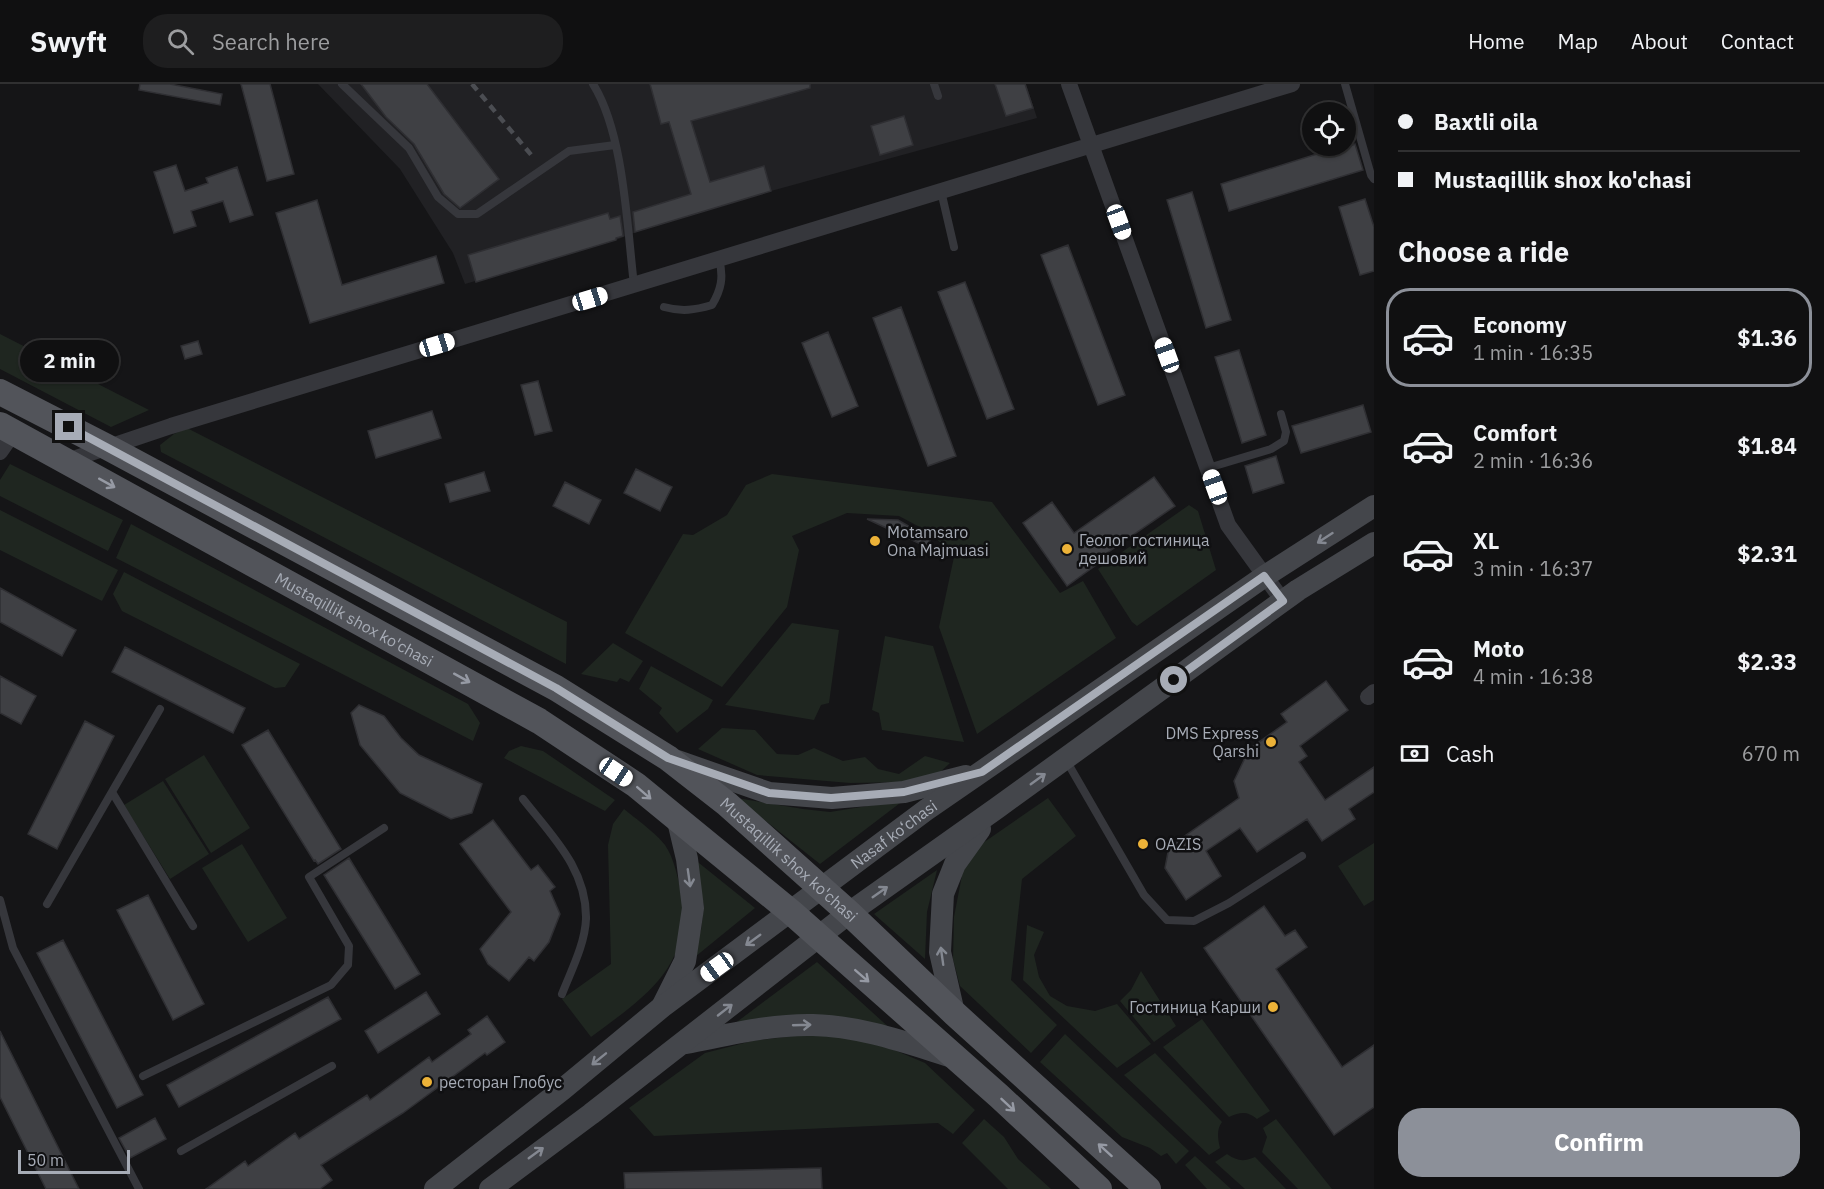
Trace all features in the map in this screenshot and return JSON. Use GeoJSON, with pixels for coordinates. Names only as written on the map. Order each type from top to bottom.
{"type":"FeatureCollection","features":[{"type":"Feature","properties":{"kind":"main road","name":"Mustaqillik shox ko'chasi"},"geometry":{"type":"LineString","coordinates":[[0,392],[556,688],[668,758],[727,804],[849,913],[954,1013],[1148,1189]]}},
{"type":"Feature","properties":{"kind":"main road"},"geometry":{"type":"LineString","coordinates":[[5,436],[30,407]]}},
{"type":"Feature","properties":{"kind":"main road","name":"Mustaqillik shox ko'chasi"},"geometry":{"type":"LineString","coordinates":[[5,436],[67,461],[539,721],[636,785],[791,912],[1099,1189]]}},
{"type":"Feature","properties":{"kind":"main road","name":"Nasaf ko‘chasi"},"geometry":{"type":"LineString","coordinates":[[435,1189],[563,1089],[662,1007],[916,817],[1264,576],[1374,506]]}},
{"type":"Feature","properties":{"kind":"main road"},"geometry":{"type":"LineString","coordinates":[[490,1189],[591,1114],[849,913],[1283,601],[1374,543]]}},
{"type":"Feature","properties":{"kind":"main road"},"geometry":{"type":"LineString","coordinates":[[668,758],[769,793],[831,798],[904,792],[982,772]]}},
{"type":"Feature","properties":{"kind":"main road"},"geometry":{"type":"LineString","coordinates":[[954,1013],[940,952],[943,894],[955,864],[965,847],[998,808]]}},
{"type":"Feature","properties":{"kind":"main road"},"geometry":{"type":"LineString","coordinates":[[662,1007],[685,961],[693,908],[687,859],[678,821]]}},
{"type":"Feature","properties":{"kind":"main road"},"geometry":{"type":"LineString","coordinates":[[682,1043],[781,1026],[816,1025],[861,1031],[956,1058]]}},
{"type":"Feature","properties":{"kind":"main road"},"geometry":{"type":"LineString","coordinates":[[563,1089],[591,1114]]}},
{"type":"Feature","properties":{"kind":"street"},"geometry":{"type":"LineString","coordinates":[[1070,84],[1228,525],[1283,601]]}},
{"type":"Feature","properties":{"kind":"street"},"geometry":{"type":"LineString","coordinates":[[67,461],[179,424],[1292,84]]}},
{"type":"Feature","properties":{"kind":"lane"},"geometry":{"type":"LineString","coordinates":[[342,84],[409,148],[438,197],[458,214],[477,214],[569,151],[615,145]]}},
{"type":"Feature","properties":{"kind":"lane"},"geometry":{"type":"LineString","coordinates":[[592,84],[603,100],[615,145],[625,201],[634,285]]}},
{"type":"Feature","properties":{"kind":"lane"},"geometry":{"type":"LineString","coordinates":[[934,84],[938,96]]}},
{"type":"Feature","properties":{"kind":"lane"},"geometry":{"type":"LineString","coordinates":[[1345,84],[1374,179]]}},
{"type":"Feature","properties":{"kind":"lane"},"geometry":{"type":"LineString","coordinates":[[941,191],[954,247]]}},
{"type":"Feature","properties":{"kind":"lane"},"geometry":{"type":"LineString","coordinates":[[664,307],[694,311],[712,305],[719,294],[723,274],[719,260]]}},
{"type":"Feature","properties":{"kind":"lane"},"geometry":{"type":"LineString","coordinates":[[1208,468],[1271,449],[1284,441],[1286,432],[1281,414]]}},
{"type":"Feature","properties":{"kind":"lane"},"geometry":{"type":"LineString","coordinates":[[47,904],[160,709]]}},
{"type":"Feature","properties":{"kind":"lane"},"geometry":{"type":"LineString","coordinates":[[1065,759],[1144,895],[1167,920],[1194,921],[1229,903],[1302,856]]}},
{"type":"Feature","properties":{"kind":"lane"},"geometry":{"type":"LineString","coordinates":[[112,792],[193,926]]}},
{"type":"Feature","properties":{"kind":"lane"},"geometry":{"type":"LineString","coordinates":[[523,799],[567,855],[583,885],[586,920],[581,943],[562,994]]}},
{"type":"Feature","properties":{"kind":"lane"},"geometry":{"type":"LineString","coordinates":[[143,1076],[332,985],[348,965],[349,946],[309,877],[384,828]]}},
{"type":"Feature","properties":{"kind":"lane"},"geometry":{"type":"LineString","coordinates":[[0,900],[13,948],[139,1189]]}},
{"type":"Feature","properties":{"kind":"lane"},"geometry":{"type":"LineString","coordinates":[[181,1151],[332,1066]]}},
{"type":"Feature","properties":{"kind":"shaded area"},"geometry":{"type":"Polygon","coordinates":[[[318,84],[1026,84],[1037,118],[771,191],[616,240],[465,284],[453,253],[400,169],[318,84]]]}},
{"type":"Feature","properties":{"kind":"shaded area"},"geometry":{"type":"Polygon","coordinates":[[[0,334],[149,410],[111,427],[0,369],[0,334]]]}},
{"type":"Feature","properties":{"kind":"shaded area"},"geometry":{"type":"Polygon","coordinates":[[[187,428],[567,622],[566,664],[161,452],[160,445],[174,434],[187,428]]]}},
{"type":"Feature","properties":{"kind":"shaded area"},"geometry":{"type":"Polygon","coordinates":[[[10,464],[123,520],[108,551],[0,496],[0,480],[10,464]]]}},
{"type":"Feature","properties":{"kind":"shaded area"},"geometry":{"type":"Polygon","coordinates":[[[772,474],[992,502],[1060,593],[1083,581],[1116,638],[977,734],[939,627],[954,557],[931,533],[899,516],[847,513],[792,536],[799,550],[787,607],[722,687],[625,633],[683,534],[693,535],[727,515],[746,485],[772,474]]]}},
{"type":"Feature","properties":{"kind":"shaded area"},"geometry":{"type":"Polygon","coordinates":[[[1189,505],[1198,511],[1216,570],[1137,626],[1132,622],[1098,569],[1189,505]]]}},
{"type":"Feature","properties":{"kind":"shaded area"},"geometry":{"type":"Polygon","coordinates":[[[0,510],[118,570],[102,601],[0,550],[0,510]]]}},
{"type":"Feature","properties":{"kind":"shaded area"},"geometry":{"type":"Polygon","coordinates":[[[131,524],[468,704],[480,723],[473,741],[116,558],[131,524]]]}},
{"type":"Feature","properties":{"kind":"shaded area"},"geometry":{"type":"Polygon","coordinates":[[[124,572],[300,664],[285,687],[275,688],[122,611],[113,594],[124,572]]]}},
{"type":"Feature","properties":{"kind":"shaded area"},"geometry":{"type":"Polygon","coordinates":[[[792,623],[839,630],[829,703],[821,705],[814,720],[725,705],[792,623]]]}},
{"type":"Feature","properties":{"kind":"shaded area"},"geometry":{"type":"Polygon","coordinates":[[[885,636],[933,646],[964,742],[882,730],[879,713],[872,710],[885,636]]]}},
{"type":"Feature","properties":{"kind":"shaded area"},"geometry":{"type":"Polygon","coordinates":[[[613,643],[643,661],[629,682],[620,678],[617,682],[581,674],[613,643]]]}},
{"type":"Feature","properties":{"kind":"shaded area"},"geometry":{"type":"Polygon","coordinates":[[[651,666],[713,700],[708,709],[677,733],[659,713],[662,708],[639,689],[651,666]]]}},
{"type":"Feature","properties":{"kind":"shaded area"},"geometry":{"type":"Polygon","coordinates":[[[722,728],[755,730],[777,754],[798,755],[814,748],[843,761],[865,757],[878,769],[899,774],[925,756],[950,763],[936,776],[910,782],[850,783],[757,775],[698,749],[722,728]]]}},
{"type":"Feature","properties":{"kind":"shaded area"},"geometry":{"type":"Polygon","coordinates":[[[521,746],[543,751],[615,800],[605,811],[504,758],[509,751],[521,746]]]}},
{"type":"Feature","properties":{"kind":"shaded area"},"geometry":{"type":"Polygon","coordinates":[[[204,755],[250,828],[211,853],[165,779],[204,755]]]}},
{"type":"Feature","properties":{"kind":"shaded area"},"geometry":{"type":"Polygon","coordinates":[[[163,781],[209,854],[170,879],[124,805],[163,781]]]}},
{"type":"Feature","properties":{"kind":"shaded area"},"geometry":{"type":"Polygon","coordinates":[[[737,798],[830,812],[904,800],[820,864],[737,798]]]}},
{"type":"Feature","properties":{"kind":"shaded area"},"geometry":{"type":"Polygon","coordinates":[[[1048,798],[1076,836],[1022,879],[1011,980],[1057,1025],[1031,1053],[960,986],[953,959],[954,917],[963,870],[980,845],[1048,798]]]}},
{"type":"Feature","properties":{"kind":"shaded area"},"geometry":{"type":"Polygon","coordinates":[[[624,809],[657,836],[671,856],[681,892],[683,918],[680,941],[672,961],[646,994],[591,1037],[562,999],[611,964],[608,845],[613,824],[624,809]]]}},
{"type":"Feature","properties":{"kind":"shaded area"},"geometry":{"type":"Polygon","coordinates":[[[1374,843],[1374,900],[1364,906],[1338,866],[1374,843]]]}},
{"type":"Feature","properties":{"kind":"shaded area"},"geometry":{"type":"Polygon","coordinates":[[[242,844],[287,918],[248,942],[202,868],[242,844]]]}},
{"type":"Feature","properties":{"kind":"shaded area"},"geometry":{"type":"Polygon","coordinates":[[[694,859],[755,908],[690,961],[701,930],[704,906],[694,859]]]}},
{"type":"Feature","properties":{"kind":"shaded area"},"geometry":{"type":"Polygon","coordinates":[[[937,870],[927,912],[925,959],[874,914],[937,870]]]}},
{"type":"Feature","properties":{"kind":"shaded area"},"geometry":{"type":"Polygon","coordinates":[[[1027,925],[1044,932],[1034,955],[1039,977],[1050,996],[1067,1006],[1095,1011],[1117,1004],[1151,1044],[1117,1068],[1023,980],[1027,925]]]}},
{"type":"Feature","properties":{"kind":"shaded area"},"geometry":{"type":"Polygon","coordinates":[[[817,962],[894,1032],[734,1024],[817,962]]]}},
{"type":"Feature","properties":{"kind":"shaded area"},"geometry":{"type":"Polygon","coordinates":[[[1141,971],[1176,1026],[1154,1042],[1120,1001],[1131,990],[1141,971]]]}},
{"type":"Feature","properties":{"kind":"shaded area"},"geometry":{"type":"Polygon","coordinates":[[[1202,1019],[1270,1111],[1257,1119],[1244,1113],[1229,1117],[1163,1047],[1202,1019]]]}},
{"type":"Feature","properties":{"kind":"shaded area"},"geometry":{"type":"Polygon","coordinates":[[[1065,1034],[1189,1151],[1176,1164],[1167,1153],[1161,1156],[1150,1148],[1122,1137],[1040,1062],[1065,1034]]]}},
{"type":"Feature","properties":{"kind":"shaded area"},"geometry":{"type":"Polygon","coordinates":[[[803,1035],[849,1037],[892,1049],[925,1063],[975,1110],[953,1134],[938,1123],[654,1136],[629,1108],[705,1053],[752,1041],[803,1035]]]}},
{"type":"Feature","properties":{"kind":"shaded area"},"geometry":{"type":"Polygon","coordinates":[[[1155,1053],[1222,1122],[1218,1131],[1220,1148],[1209,1155],[1124,1075],[1155,1053]]]}},
{"type":"Feature","properties":{"kind":"shaded area"},"geometry":{"type":"Polygon","coordinates":[[[984,1119],[1004,1137],[1018,1159],[1051,1189],[1008,1189],[962,1143],[984,1119]]]}},
{"type":"Feature","properties":{"kind":"shaded area"},"geometry":{"type":"Polygon","coordinates":[[[1276,1119],[1332,1189],[1298,1189],[1262,1152],[1267,1137],[1263,1128],[1276,1119]]]}},
{"type":"Feature","properties":{"kind":"shaded area"},"geometry":{"type":"Polygon","coordinates":[[[1227,1154],[1241,1160],[1255,1157],[1286,1189],[1245,1189],[1215,1162],[1227,1154]]]}},
{"type":"Feature","properties":{"kind":"shaded area"},"geometry":{"type":"Polygon","coordinates":[[[1195,1156],[1231,1189],[1207,1189],[1185,1165],[1195,1156]]]}},
{"type":"Feature","properties":{"kind":"building"},"geometry":{"type":"Polygon","coordinates":[[[140,84],[170,84],[222,94],[220,105],[139,90],[140,84]]]}},
{"type":"Feature","properties":{"kind":"building"},"geometry":{"type":"Polygon","coordinates":[[[241,84],[270,84],[294,174],[267,181],[241,84]]]}},
{"type":"Feature","properties":{"kind":"building"},"geometry":{"type":"Polygon","coordinates":[[[361,84],[427,84],[499,179],[460,208],[444,194],[414,144],[386,117],[361,84]]]}},
{"type":"Feature","properties":{"kind":"building"},"geometry":{"type":"Polygon","coordinates":[[[650,84],[810,84],[810,88],[691,121],[710,182],[764,166],[771,191],[635,232],[633,212],[691,194],[669,122],[661,124],[650,84]]]}},
{"type":"Feature","properties":{"kind":"building"},"geometry":{"type":"Polygon","coordinates":[[[995,84],[1025,84],[1033,108],[1006,116],[995,84]]]}},
{"type":"Feature","properties":{"kind":"building"},"geometry":{"type":"Polygon","coordinates":[[[904,116],[913,145],[880,155],[871,126],[904,116]]]}},
{"type":"Feature","properties":{"kind":"building"},"geometry":{"type":"Polygon","coordinates":[[[1356,147],[1363,170],[1229,211],[1221,184],[1311,156],[1356,156],[1356,147]]]}},
{"type":"Feature","properties":{"kind":"building"},"geometry":{"type":"Polygon","coordinates":[[[176,165],[185,191],[208,183],[206,178],[237,167],[253,215],[230,222],[223,201],[191,211],[196,226],[174,233],[154,172],[176,165]]]}},
{"type":"Feature","properties":{"kind":"building"},"geometry":{"type":"Polygon","coordinates":[[[1192,192],[1231,320],[1206,328],[1167,200],[1192,192]]]}},
{"type":"Feature","properties":{"kind":"building"},"geometry":{"type":"Polygon","coordinates":[[[1365,199],[1374,227],[1374,271],[1360,275],[1339,207],[1365,199]]]}},
{"type":"Feature","properties":{"kind":"building"},"geometry":{"type":"Polygon","coordinates":[[[317,200],[342,285],[436,256],[444,283],[310,323],[276,213],[317,200]]]}},
{"type":"Feature","properties":{"kind":"building"},"geometry":{"type":"Polygon","coordinates":[[[608,213],[610,219],[620,216],[623,236],[616,240],[476,282],[468,255],[608,213]]]}},
{"type":"Feature","properties":{"kind":"building"},"geometry":{"type":"Polygon","coordinates":[[[1068,245],[1125,395],[1098,405],[1041,255],[1068,245]]]}},
{"type":"Feature","properties":{"kind":"building"},"geometry":{"type":"Polygon","coordinates":[[[965,282],[1014,409],[987,419],[938,292],[965,282]]]}},
{"type":"Feature","properties":{"kind":"building"},"geometry":{"type":"Polygon","coordinates":[[[901,307],[956,456],[928,466],[873,318],[901,307]]]}},
{"type":"Feature","properties":{"kind":"building"},"geometry":{"type":"Polygon","coordinates":[[[828,332],[858,406],[832,417],[802,343],[828,332]]]}},
{"type":"Feature","properties":{"kind":"building"},"geometry":{"type":"Polygon","coordinates":[[[198,341],[202,354],[185,359],[181,346],[198,341]]]}},
{"type":"Feature","properties":{"kind":"building"},"geometry":{"type":"Polygon","coordinates":[[[1239,350],[1266,435],[1242,443],[1215,357],[1239,350]]]}},
{"type":"Feature","properties":{"kind":"building"},"geometry":{"type":"Polygon","coordinates":[[[538,381],[552,431],[535,435],[521,385],[538,381]]]}},
{"type":"Feature","properties":{"kind":"building"},"geometry":{"type":"Polygon","coordinates":[[[1363,405],[1371,432],[1301,453],[1292,426],[1363,405]]]}},
{"type":"Feature","properties":{"kind":"building"},"geometry":{"type":"Polygon","coordinates":[[[432,411],[441,438],[376,458],[368,431],[432,411]]]}},
{"type":"Feature","properties":{"kind":"building"},"geometry":{"type":"Polygon","coordinates":[[[1276,456],[1284,483],[1253,493],[1245,466],[1276,456]]]}},
{"type":"Feature","properties":{"kind":"building"},"geometry":{"type":"Polygon","coordinates":[[[636,469],[672,487],[660,511],[624,493],[636,469]]]}},
{"type":"Feature","properties":{"kind":"building"},"geometry":{"type":"Polygon","coordinates":[[[484,472],[490,491],[450,502],[445,484],[484,472]]]}},
{"type":"Feature","properties":{"kind":"building"},"geometry":{"type":"Polygon","coordinates":[[[1154,477],[1175,506],[1094,562],[1096,565],[1067,586],[1023,523],[1052,502],[1074,533],[1154,477]]]}},
{"type":"Feature","properties":{"kind":"building"},"geometry":{"type":"Polygon","coordinates":[[[565,482],[601,500],[589,524],[553,506],[565,482]]]}},
{"type":"Feature","properties":{"kind":"building"},"geometry":{"type":"Polygon","coordinates":[[[867,519],[898,520],[931,539],[927,547],[867,519]]]}},
{"type":"Feature","properties":{"kind":"building"},"geometry":{"type":"Polygon","coordinates":[[[0,588],[76,630],[62,656],[0,622],[0,588]]]}},
{"type":"Feature","properties":{"kind":"building"},"geometry":{"type":"Polygon","coordinates":[[[125,647],[245,708],[233,733],[112,672],[125,647]]]}},
{"type":"Feature","properties":{"kind":"building"},"geometry":{"type":"Polygon","coordinates":[[[0,676],[36,696],[21,724],[0,713],[0,676]]]}},
{"type":"Feature","properties":{"kind":"building"},"geometry":{"type":"Polygon","coordinates":[[[1326,681],[1348,710],[1300,746],[1307,756],[1299,762],[1325,800],[1374,767],[1374,792],[1349,809],[1355,819],[1322,841],[1307,819],[1257,852],[1240,828],[1206,851],[1221,876],[1186,900],[1165,868],[1169,847],[1239,798],[1234,781],[1244,760],[1241,755],[1287,722],[1281,714],[1326,681]]]}},
{"type":"Feature","properties":{"kind":"building"},"geometry":{"type":"Polygon","coordinates":[[[359,705],[384,716],[401,738],[419,755],[482,784],[472,813],[451,819],[400,793],[360,745],[351,713],[359,705]]]}},
{"type":"Feature","properties":{"kind":"building"},"geometry":{"type":"Polygon","coordinates":[[[85,721],[114,736],[57,849],[28,834],[85,721]]]}},
{"type":"Feature","properties":{"kind":"building"},"geometry":{"type":"Polygon","coordinates":[[[268,730],[341,849],[318,864],[242,745],[268,730]]]}},
{"type":"Feature","properties":{"kind":"building"},"geometry":{"type":"Polygon","coordinates":[[[493,820],[531,870],[538,865],[555,887],[550,891],[560,914],[549,942],[534,961],[529,957],[509,981],[488,964],[480,949],[511,912],[460,844],[493,820]]]}},
{"type":"Feature","properties":{"kind":"building"},"geometry":{"type":"Polygon","coordinates":[[[349,858],[420,974],[395,989],[324,875],[349,858]]]}},
{"type":"Feature","properties":{"kind":"building"},"geometry":{"type":"Polygon","coordinates":[[[148,895],[204,1004],[173,1020],[117,910],[148,895]]]}},
{"type":"Feature","properties":{"kind":"building","name":"Гостиница Карши"},"geometry":{"type":"Polygon","coordinates":[[[1264,906],[1285,936],[1295,930],[1307,947],[1276,969],[1342,1067],[1374,1045],[1374,1107],[1334,1135],[1204,948],[1264,906]]]}},
{"type":"Feature","properties":{"kind":"building"},"geometry":{"type":"Polygon","coordinates":[[[63,940],[143,1095],[117,1108],[37,953],[63,940]]]}},
{"type":"Feature","properties":{"kind":"building"},"geometry":{"type":"Polygon","coordinates":[[[426,992],[440,1014],[378,1053],[365,1031],[426,992]]]}},
{"type":"Feature","properties":{"kind":"building"},"geometry":{"type":"Polygon","coordinates":[[[328,997],[341,1019],[179,1107],[167,1085],[328,997]]]}},
{"type":"Feature","properties":{"kind":"building"},"geometry":{"type":"Polygon","coordinates":[[[487,1016],[505,1042],[487,1055],[485,1053],[403,1113],[321,1165],[332,1180],[320,1189],[206,1189],[245,1161],[248,1166],[295,1133],[299,1139],[367,1095],[370,1100],[429,1057],[432,1062],[471,1034],[468,1030],[487,1016]]]}},
{"type":"Feature","properties":{"kind":"building"},"geometry":{"type":"Polygon","coordinates":[[[0,1031],[79,1189],[46,1189],[0,1097],[0,1031]]]}},
{"type":"Feature","properties":{"kind":"building"},"geometry":{"type":"Polygon","coordinates":[[[155,1118],[166,1139],[130,1158],[119,1138],[155,1118]]]}},
{"type":"Feature","properties":{"kind":"building"},"geometry":{"type":"Polygon","coordinates":[[[821,1168],[822,1189],[625,1189],[624,1173],[821,1168]]]}},
{"type":"Feature","properties":{"kind":"railway"},"geometry":{"type":"LineString","coordinates":[[472,84],[533,157]]}},
{"type":"Feature","properties":{"kind":"place","name":"Motamsaro Ona Majmuasi"},"geometry":{"type":"Point","coordinates":[875,541]}},
{"type":"Feature","properties":{"kind":"place","name":"Геолог гостиница дешовий"},"geometry":{"type":"Point","coordinates":[1067,549]}},
{"type":"Feature","properties":{"kind":"place","name":"DMS Express Qarshi"},"geometry":{"type":"Point","coordinates":[1271,742]}},
{"type":"Feature","properties":{"kind":"place","name":"OAZIS"},"geometry":{"type":"Point","coordinates":[1143,844]}},
{"type":"Feature","properties":{"kind":"place","name":"Гостиница Карши"},"geometry":{"type":"Point","coordinates":[1273,1007]}},
{"type":"Feature","properties":{"kind":"place","name":"ресторан Глобус"},"geometry":{"type":"Point","coordinates":[427,1082]}},
{"type":"Feature","properties":{"kind":"route"},"geometry":{"type":"LineString","coordinates":[[69,427],[556,688],[668,758],[769,793],[831,798],[904,792],[982,772],[1264,576],[1283,601],[1174,680]]}}]}
